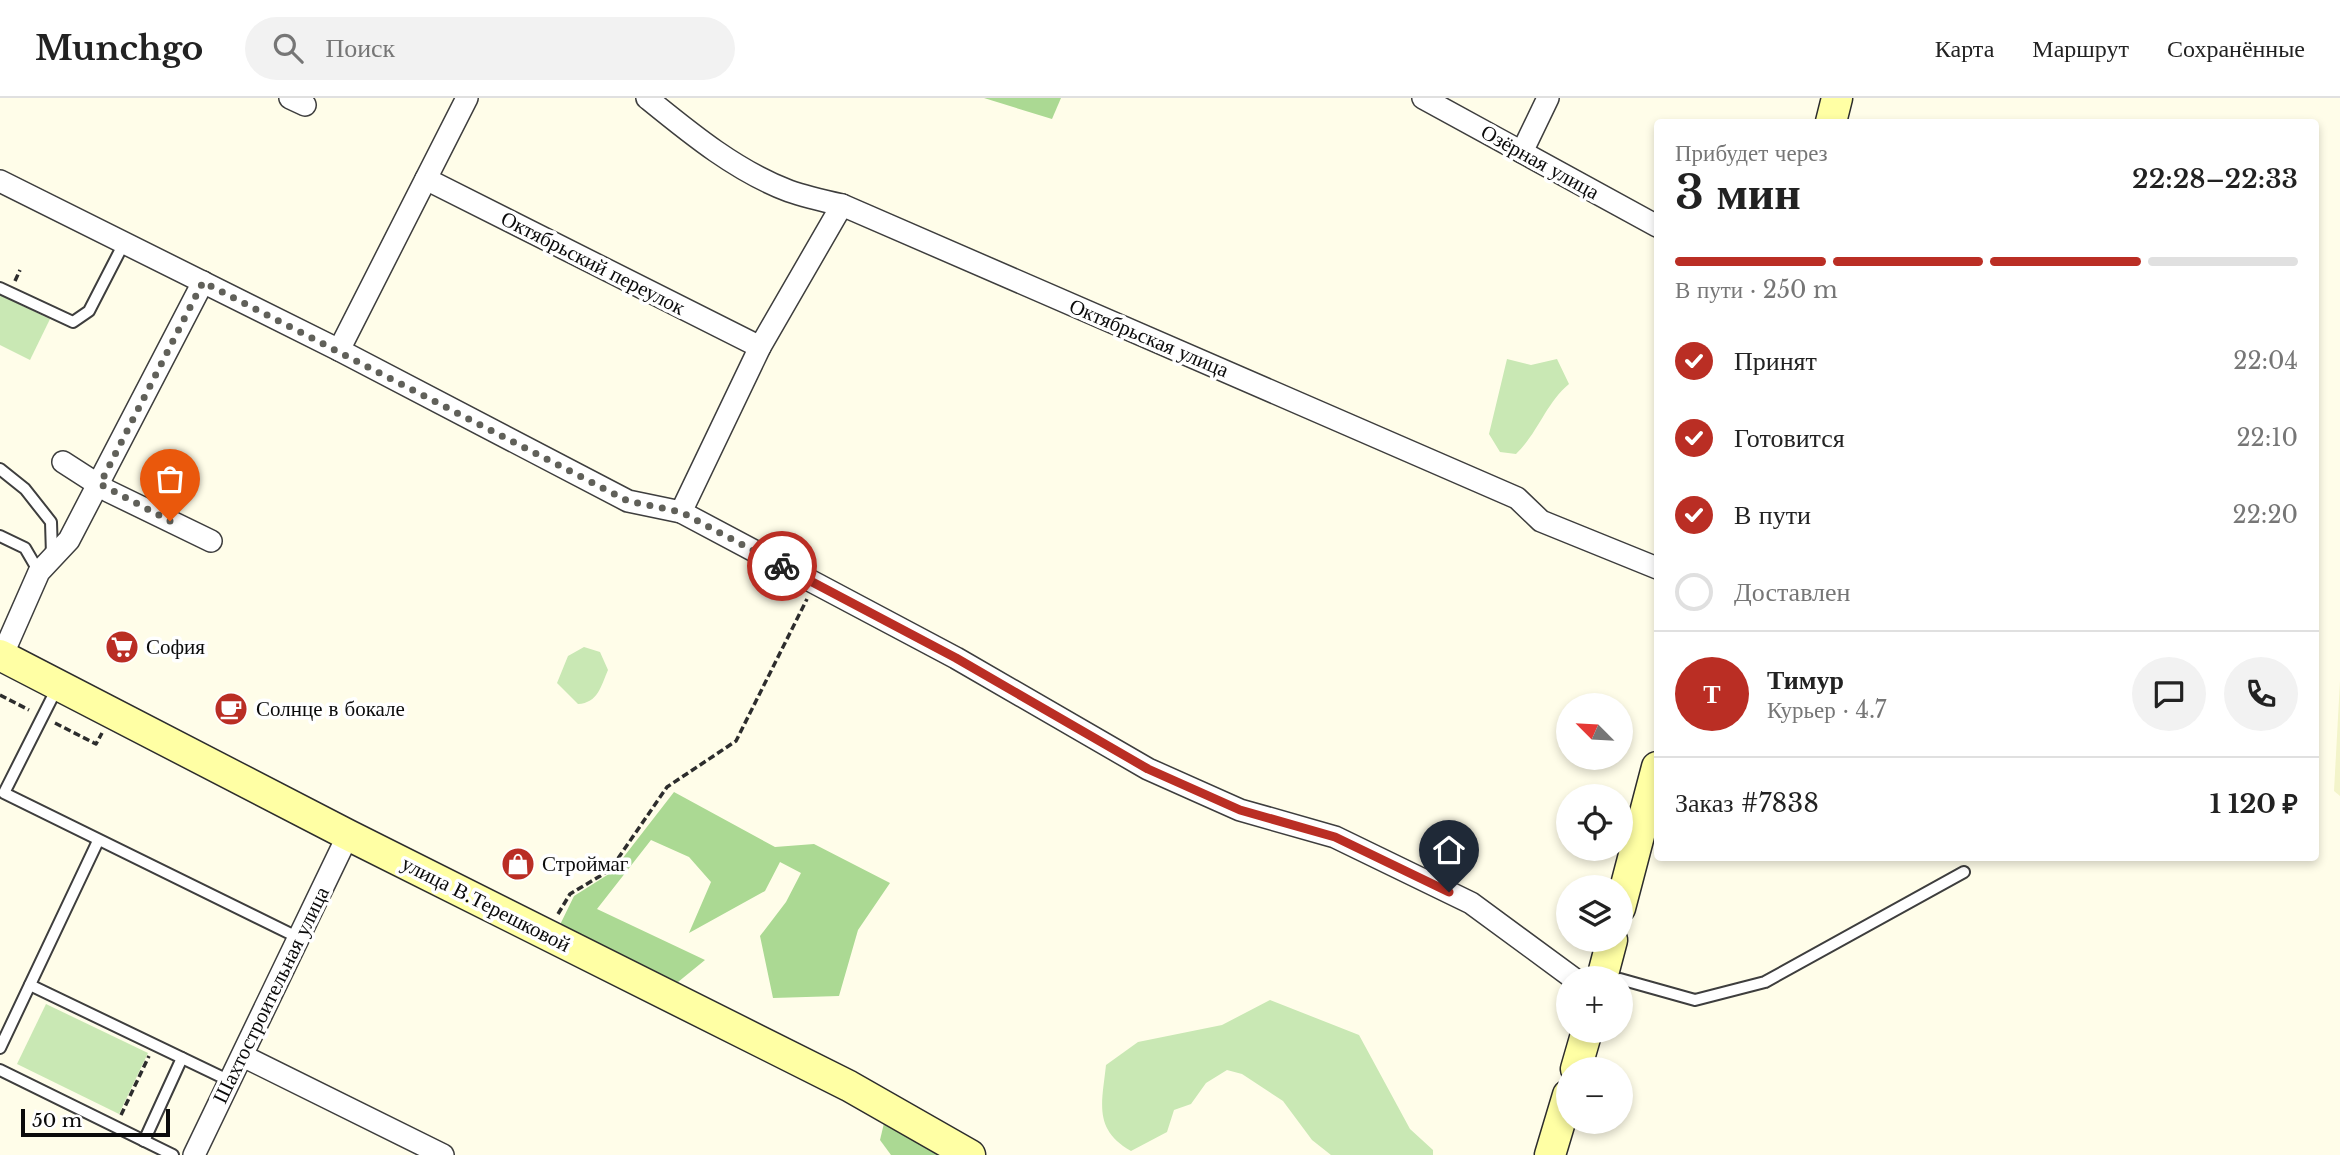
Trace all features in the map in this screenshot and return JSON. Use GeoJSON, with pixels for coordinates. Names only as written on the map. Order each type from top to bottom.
{"type":"FeatureCollection","features":[{"type":"Feature","properties":{"kind":"main road"},"geometry":{"type":"LineString","coordinates":[[1832,119],[1837,98]]}},
{"type":"Feature","properties":{"kind":"main road","name":"улица В.Терешковой"},"geometry":{"type":"LineString","coordinates":[[1,655],[348,835],[849,1086],[970,1155]]}},
{"type":"Feature","properties":{"kind":"main road"},"geometry":{"type":"LineString","coordinates":[[1629,875],[1654,778]]}},
{"type":"Feature","properties":{"kind":"main road"},"geometry":{"type":"LineString","coordinates":[[1550,1155],[1556,1134]]}},
{"type":"Feature","properties":{"kind":"street"},"geometry":{"type":"LineString","coordinates":[[338,350],[467,98]]}},
{"type":"Feature","properties":{"kind":"street","name":"Октябрьская улица"},"geometry":{"type":"LineString","coordinates":[[647,98],[734,163],[788,191],[842,205],[1517,498],[1541,521],[1654,567]]}},
{"type":"Feature","properties":{"kind":"street","name":"Озёрная улица"},"geometry":{"type":"LineString","coordinates":[[1423,98],[1654,224]]}},
{"type":"Feature","properties":{"kind":"street"},"geometry":{"type":"LineString","coordinates":[[1522,152],[1548,98]]}},
{"type":"Feature","properties":{"kind":"street","name":"Октябрьский переулок"},"geometry":{"type":"LineString","coordinates":[[426,179],[760,347]]}},
{"type":"Feature","properties":{"kind":"street"},"geometry":{"type":"LineString","coordinates":[[0,181],[338,350],[628,501],[681,512],[956,658],[1148,769],[1240,810],[1335,837],[1471,903],[1557,966]]}},
{"type":"Feature","properties":{"kind":"street"},"geometry":{"type":"LineString","coordinates":[[681,512],[760,347],[842,205]]}},
{"type":"Feature","properties":{"kind":"street"},"geometry":{"type":"LineString","coordinates":[[1,655],[45,565],[69,540],[100,484],[203,282]]}},
{"type":"Feature","properties":{"kind":"street"},"geometry":{"type":"LineString","coordinates":[[63,462],[108,491],[211,541]]}},
{"type":"Feature","properties":{"kind":"street","name":"Шахтостроительная улица"},"geometry":{"type":"LineString","coordinates":[[194,1155],[348,835]]}},
{"type":"Feature","properties":{"kind":"street"},"geometry":{"type":"LineString","coordinates":[[243,1056],[443,1155]]}},
{"type":"Feature","properties":{"kind":"lane"},"geometry":{"type":"LineString","coordinates":[[0,288],[73,322],[89,311],[124,243]]}},
{"type":"Feature","properties":{"kind":"lane"},"geometry":{"type":"LineString","coordinates":[[0,469],[24,489],[51,522],[45,565]]}},
{"type":"Feature","properties":{"kind":"lane"},"geometry":{"type":"LineString","coordinates":[[0,536],[25,548],[45,565]]}},
{"type":"Feature","properties":{"kind":"lane"},"geometry":{"type":"LineString","coordinates":[[58,685],[2,792],[299,938]]}},
{"type":"Feature","properties":{"kind":"lane"},"geometry":{"type":"LineString","coordinates":[[0,1048],[98,841]]}},
{"type":"Feature","properties":{"kind":"lane"},"geometry":{"type":"LineString","coordinates":[[1633,983],[1695,1000],[1765,982],[1964,872]]}},
{"type":"Feature","properties":{"kind":"lane"},"geometry":{"type":"LineString","coordinates":[[30,985],[230,1081]]}},
{"type":"Feature","properties":{"kind":"lane"},"geometry":{"type":"LineString","coordinates":[[144,1140],[182,1058]]}},
{"type":"Feature","properties":{"kind":"lane"},"geometry":{"type":"LineString","coordinates":[[0,1070],[173,1155]]}},
{"type":"Feature","properties":{"kind":"path"},"geometry":{"type":"LineString","coordinates":[[547,934],[570,894],[610,870],[667,787],[736,741],[815,583]]}},
{"type":"Feature","properties":{"kind":"path"},"geometry":{"type":"LineString","coordinates":[[115,1126],[154,1044]]}},
{"type":"Feature","properties":{"kind":"green space"},"geometry":{"type":"Polygon","coordinates":[[[984,98],[1061,98],[1052,119],[984,98]]]}},
{"type":"Feature","properties":{"kind":"green space"},"geometry":{"type":"Polygon","coordinates":[[[0,295],[50,319],[30,360],[0,345],[0,295]]]}},
{"type":"Feature","properties":{"kind":"green space"},"geometry":{"type":"Polygon","coordinates":[[[1507,359],[1531,365],[1557,359],[1569,384],[1554,400],[1516,454],[1500,452],[1489,434],[1507,359]]]}},
{"type":"Feature","properties":{"kind":"green space"},"geometry":{"type":"Polygon","coordinates":[[[584,647],[600,652],[608,670],[594,697],[578,704],[557,683],[568,656],[584,647]]]}},
{"type":"Feature","properties":{"kind":"green space"},"geometry":{"type":"Polygon","coordinates":[[[2340,681],[2340,796],[2334,791],[2340,681]]]}},
{"type":"Feature","properties":{"kind":"green space"},"geometry":{"type":"Polygon","coordinates":[[[674,792],[775,847],[814,844],[890,883],[858,930],[839,996],[773,998],[760,936],[786,902],[801,873],[780,862],[765,891],[689,933],[711,882],[689,857],[651,840],[597,909],[705,960],[667,991],[556,933],[574,896],[612,872],[674,792]]]}},
{"type":"Feature","properties":{"kind":"green space"},"geometry":{"type":"Polygon","coordinates":[[[1270,1000],[1359,1035],[1410,1129],[1433,1150],[1433,1155],[1331,1155],[1312,1140],[1283,1101],[1242,1074],[1227,1070],[1206,1083],[1191,1104],[1174,1110],[1167,1132],[1131,1151],[1110,1134],[1105,1124],[1102,1103],[1106,1065],[1138,1042],[1222,1025],[1270,1000]]]}},
{"type":"Feature","properties":{"kind":"green space"},"geometry":{"type":"Polygon","coordinates":[[[46,1004],[148,1053],[119,1114],[17,1064],[46,1004]]]}},
{"type":"Feature","properties":{"kind":"green space"},"geometry":{"type":"Polygon","coordinates":[[[885,1119],[947,1155],[891,1155],[880,1140],[885,1119]]]}},
{"type":"Feature","properties":{"kind":"way so far"},"geometry":{"type":"LineString","coordinates":[[170,521],[108,491],[100,484],[203,282],[628,501],[681,512],[782,566]]}},
{"type":"Feature","properties":{"kind":"place","name":"София"},"geometry":{"type":"Point","coordinates":[122,647]}},
{"type":"Feature","properties":{"kind":"place","name":"Солнце в бокале"},"geometry":{"type":"Point","coordinates":[231,709]}},
{"type":"Feature","properties":{"kind":"place","name":"Строймаг"},"geometry":{"type":"Point","coordinates":[518,864]}},
{"type":"Feature","properties":{"kind":"route"},"geometry":{"type":"LineString","coordinates":[[782,566],[956,658],[1148,769],[1240,810],[1335,837],[1449,892]]}}]}
